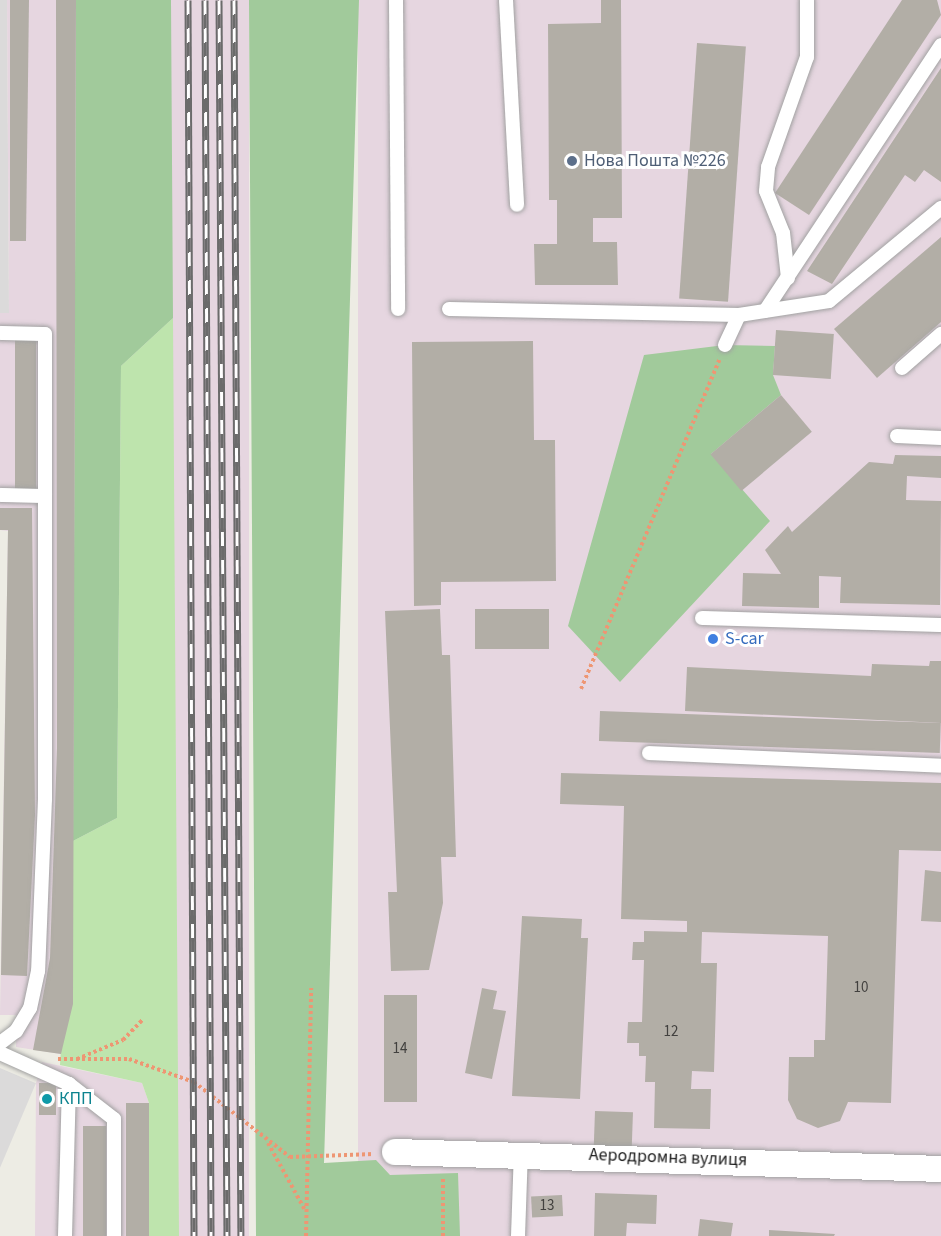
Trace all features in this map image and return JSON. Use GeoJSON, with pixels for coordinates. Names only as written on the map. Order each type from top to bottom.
{"type":"FeatureCollection","features":[{"type":"Feature","properties":{"kind":"street","name":"Аеродромна вулиця"},"geometry":{"type":"LineString","coordinates":[[394,1152],[521,1152],[941,1169]]}},
{"type":"Feature","properties":{"kind":"lane"},"geometry":{"type":"LineString","coordinates":[[396,0],[398,309]]}},
{"type":"Feature","properties":{"kind":"lane"},"geometry":{"type":"LineString","coordinates":[[506,0],[517,205]]}},
{"type":"Feature","properties":{"kind":"lane"},"geometry":{"type":"LineString","coordinates":[[788,278],[783,233],[766,191],[768,167],[807,57],[807,0]]}},
{"type":"Feature","properties":{"kind":"lane"},"geometry":{"type":"LineString","coordinates":[[765,311],[941,45]]}},
{"type":"Feature","properties":{"kind":"lane"},"geometry":{"type":"LineString","coordinates":[[449,309],[739,315],[829,302],[941,208]]}},
{"type":"Feature","properties":{"kind":"lane"},"geometry":{"type":"LineString","coordinates":[[725,345],[739,315]]}},
{"type":"Feature","properties":{"kind":"lane"},"geometry":{"type":"LineString","coordinates":[[0,333],[45,334],[38,971],[30,1008],[16,1031],[0,1043]]}},
{"type":"Feature","properties":{"kind":"lane"},"geometry":{"type":"LineString","coordinates":[[902,368],[941,334]]}},
{"type":"Feature","properties":{"kind":"lane"},"geometry":{"type":"LineString","coordinates":[[897,436],[941,438]]}},
{"type":"Feature","properties":{"kind":"lane"},"geometry":{"type":"LineString","coordinates":[[0,495],[45,496]]}},
{"type":"Feature","properties":{"kind":"lane"},"geometry":{"type":"LineString","coordinates":[[702,618],[941,625]]}},
{"type":"Feature","properties":{"kind":"lane"},"geometry":{"type":"LineString","coordinates":[[649,753],[941,766]]}},
{"type":"Feature","properties":{"kind":"lane"},"geometry":{"type":"LineString","coordinates":[[0,1053],[25,1062],[69,1084],[114,1119],[114,1236]]}},
{"type":"Feature","properties":{"kind":"lane"},"geometry":{"type":"LineString","coordinates":[[65,1236],[69,1084]]}},
{"type":"Feature","properties":{"kind":"lane"},"geometry":{"type":"LineString","coordinates":[[518,1236],[521,1152]]}},
{"type":"Feature","properties":{"kind":"path"},"geometry":{"type":"LineString","coordinates":[[581,689],[725,345]]}},
{"type":"Feature","properties":{"kind":"path"},"geometry":{"type":"LineString","coordinates":[[306,1236],[311,988]]}},
{"type":"Feature","properties":{"kind":"path"},"geometry":{"type":"LineString","coordinates":[[73,1060],[123,1040],[142,1020]]}},
{"type":"Feature","properties":{"kind":"path"},"geometry":{"type":"LineString","coordinates":[[25,1062],[39,1057],[73,1060],[129,1059],[194,1082],[290,1157],[306,1160],[394,1152]]}},
{"type":"Feature","properties":{"kind":"path"},"geometry":{"type":"LineString","coordinates":[[268,1142],[306,1211]]}},
{"type":"Feature","properties":{"kind":"path"},"geometry":{"type":"LineString","coordinates":[[443,1152],[443,1236]]}},
{"type":"Feature","properties":{"kind":"shaded area"},"geometry":{"type":"Polygon","coordinates":[[[0,0],[7,0],[9,313],[0,313],[0,0]]]}},
{"type":"Feature","properties":{"kind":"shaded area"},"geometry":{"type":"Polygon","coordinates":[[[7,0],[76,0],[73,1004],[61,1054],[16,1047],[16,1015],[0,1015],[8,531],[0,530],[0,313],[9,313],[7,0]]]}},
{"type":"Feature","properties":{"kind":"shaded area"},"geometry":{"type":"Polygon","coordinates":[[[171,0],[249,0],[249,1236],[171,1236],[171,0]]]}},
{"type":"Feature","properties":{"kind":"shaded area"},"geometry":{"type":"Polygon","coordinates":[[[358,0],[941,0],[941,1236],[358,1236],[358,0]]]}},
{"type":"Feature","properties":{"kind":"shaded area"},"geometry":{"type":"Polygon","coordinates":[[[42,1062],[142,1083],[149,1103],[148,1236],[35,1236],[36,1083],[42,1062]]]}},
{"type":"Feature","properties":{"kind":"shaded area"},"geometry":{"type":"Polygon","coordinates":[[[0,1068],[36,1083],[0,1168],[0,1068]]]}},
{"type":"Feature","properties":{"kind":"green space"},"geometry":{"type":"Polygon","coordinates":[[[76,0],[171,0],[173,318],[121,366],[117,818],[73,841],[76,0]]]}},
{"type":"Feature","properties":{"kind":"green space"},"geometry":{"type":"Polygon","coordinates":[[[249,0],[359,0],[324,1163],[376,1160],[390,1175],[458,1173],[460,1236],[256,1236],[249,0]]]}},
{"type":"Feature","properties":{"kind":"green space"},"geometry":{"type":"Polygon","coordinates":[[[173,318],[179,1236],[148,1236],[149,1103],[142,1083],[60,1065],[73,841],[117,818],[121,366],[173,318]]]}},
{"type":"Feature","properties":{"kind":"green space"},"geometry":{"type":"Polygon","coordinates":[[[725,345],[775,346],[773,375],[781,395],[711,454],[770,521],[620,682],[568,626],[644,355],[725,345]]]}},
{"type":"Feature","properties":{"kind":"building"},"geometry":{"type":"Polygon","coordinates":[[[10,0],[29,0],[26,241],[10,241],[10,0]]]}},
{"type":"Feature","properties":{"kind":"building"},"geometry":{"type":"Polygon","coordinates":[[[56,0],[76,0],[73,1004],[61,1054],[33,1050],[50,958],[57,748],[56,0]]]}},
{"type":"Feature","properties":{"kind":"building"},"geometry":{"type":"Polygon","coordinates":[[[601,0],[621,0],[622,218],[593,218],[593,242],[617,242],[618,285],[535,285],[534,244],[557,244],[557,200],[549,200],[548,24],[601,23],[601,0]]]}},
{"type":"Feature","properties":{"kind":"building"},"geometry":{"type":"Polygon","coordinates":[[[902,0],[937,0],[941,15],[809,215],[775,193],[902,0]]]}},
{"type":"Feature","properties":{"kind":"building"},"geometry":{"type":"Polygon","coordinates":[[[697,43],[746,46],[728,302],[679,298],[697,43]]]}},
{"type":"Feature","properties":{"kind":"building"},"geometry":{"type":"Polygon","coordinates":[[[941,68],[941,182],[924,170],[915,182],[905,175],[832,284],[807,271],[941,68]]]}},
{"type":"Feature","properties":{"kind":"building"},"geometry":{"type":"Polygon","coordinates":[[[941,237],[941,322],[877,378],[834,329],[941,237]]]}},
{"type":"Feature","properties":{"kind":"building"},"geometry":{"type":"Polygon","coordinates":[[[776,330],[834,334],[831,379],[773,375],[776,330]]]}},
{"type":"Feature","properties":{"kind":"building"},"geometry":{"type":"Polygon","coordinates":[[[15,339],[36,339],[36,490],[15,490],[15,339]]]}},
{"type":"Feature","properties":{"kind":"building"},"geometry":{"type":"Polygon","coordinates":[[[533,341],[534,440],[555,440],[556,581],[441,582],[441,605],[414,606],[412,342],[533,341]]]}},
{"type":"Feature","properties":{"kind":"building"},"geometry":{"type":"Polygon","coordinates":[[[781,395],[812,432],[741,491],[711,454],[781,395]]]}},
{"type":"Feature","properties":{"kind":"building"},"geometry":{"type":"Polygon","coordinates":[[[895,455],[941,456],[941,478],[907,476],[906,500],[941,501],[940,605],[840,603],[841,577],[819,576],[819,608],[742,606],[743,573],[781,574],[765,550],[788,526],[792,532],[869,462],[893,464],[895,455]]]}},
{"type":"Feature","properties":{"kind":"building"},"geometry":{"type":"Polygon","coordinates":[[[0,508],[32,508],[35,815],[27,976],[1,975],[8,530],[0,530],[0,508]]]}},
{"type":"Feature","properties":{"kind":"building"},"geometry":{"type":"Polygon","coordinates":[[[440,609],[442,655],[450,655],[456,857],[441,857],[443,903],[429,970],[391,971],[388,892],[397,892],[385,611],[440,609]]]}},
{"type":"Feature","properties":{"kind":"building"},"geometry":{"type":"Polygon","coordinates":[[[475,609],[549,609],[549,649],[475,649],[475,609]]]}},
{"type":"Feature","properties":{"kind":"building"},"geometry":{"type":"Polygon","coordinates":[[[930,661],[941,661],[941,723],[685,711],[687,667],[871,676],[872,664],[929,666],[930,661]]]}},
{"type":"Feature","properties":{"kind":"building"},"geometry":{"type":"Polygon","coordinates":[[[600,711],[941,723],[940,753],[599,741],[600,711]]]}},
{"type":"Feature","properties":{"kind":"building"},"geometry":{"type":"Polygon","coordinates":[[[561,773],[941,783],[941,851],[899,850],[891,1103],[848,1102],[840,1121],[818,1128],[797,1119],[788,1100],[789,1057],[814,1057],[814,1040],[825,1040],[828,936],[702,932],[701,963],[717,963],[714,1072],[692,1071],[691,1089],[711,1089],[710,1129],[654,1128],[655,1082],[645,1082],[646,1056],[639,1056],[639,1043],[627,1043],[628,1022],[642,1022],[644,960],[632,960],[633,942],[644,942],[644,931],[687,932],[687,921],[621,919],[624,806],[560,804],[561,773]]]}},
{"type":"Feature","properties":{"kind":"building"},"geometry":{"type":"Polygon","coordinates":[[[925,870],[941,872],[941,922],[921,921],[925,870]]]}},
{"type":"Feature","properties":{"kind":"building"},"geometry":{"type":"Polygon","coordinates":[[[522,916],[582,919],[581,938],[588,938],[580,1099],[512,1096],[522,916]]]}},
{"type":"Feature","properties":{"kind":"building"},"geometry":{"type":"Polygon","coordinates":[[[482,988],[497,991],[493,1009],[506,1011],[492,1079],[465,1073],[482,988]]]}},
{"type":"Feature","properties":{"kind":"building"},"geometry":{"type":"Polygon","coordinates":[[[384,995],[417,995],[417,1102],[384,1102],[384,995]]]}},
{"type":"Feature","properties":{"kind":"building","name":"КПП"},"geometry":{"type":"Polygon","coordinates":[[[39,1083],[56,1083],[56,1115],[39,1115],[39,1083]]]}},
{"type":"Feature","properties":{"kind":"building"},"geometry":{"type":"Polygon","coordinates":[[[126,1103],[149,1103],[149,1236],[126,1236],[126,1103]]]}},
{"type":"Feature","properties":{"kind":"building"},"geometry":{"type":"Polygon","coordinates":[[[595,1111],[633,1112],[632,1147],[594,1146],[595,1111]]]}},
{"type":"Feature","properties":{"kind":"building"},"geometry":{"type":"Polygon","coordinates":[[[83,1126],[106,1126],[106,1236],[83,1236],[83,1126]]]}},
{"type":"Feature","properties":{"kind":"building"},"geometry":{"type":"Polygon","coordinates":[[[595,1193],[657,1195],[656,1224],[627,1223],[626,1236],[594,1236],[595,1193]]]}},
{"type":"Feature","properties":{"kind":"building"},"geometry":{"type":"Polygon","coordinates":[[[562,1195],[563,1216],[532,1218],[531,1197],[562,1195]]]}},
{"type":"Feature","properties":{"kind":"building"},"geometry":{"type":"Polygon","coordinates":[[[700,1219],[733,1223],[731,1236],[698,1236],[700,1219]]]}},
{"type":"Feature","properties":{"kind":"building"},"geometry":{"type":"Polygon","coordinates":[[[769,1230],[835,1234],[834,1236],[769,1236],[769,1230]]]}},
{"type":"Feature","properties":{"kind":"railway"},"geometry":{"type":"LineString","coordinates":[[188,0],[194,1236]]}},
{"type":"Feature","properties":{"kind":"railway"},"geometry":{"type":"LineString","coordinates":[[205,0],[211,1236]]}},
{"type":"Feature","properties":{"kind":"railway"},"geometry":{"type":"LineString","coordinates":[[219,0],[227,1236]]}},
{"type":"Feature","properties":{"kind":"railway"},"geometry":{"type":"LineString","coordinates":[[234,0],[241,1236]]}},
{"type":"Feature","properties":{"kind":"place","name":"Нова Пошта №226"},"geometry":{"type":"Point","coordinates":[572,161]}},
{"type":"Feature","properties":{"kind":"place","name":"S-car"},"geometry":{"type":"Point","coordinates":[713,639]}},
{"type":"Feature","properties":{"kind":"place","name":"КПП"},"geometry":{"type":"Point","coordinates":[47,1099]}}]}
